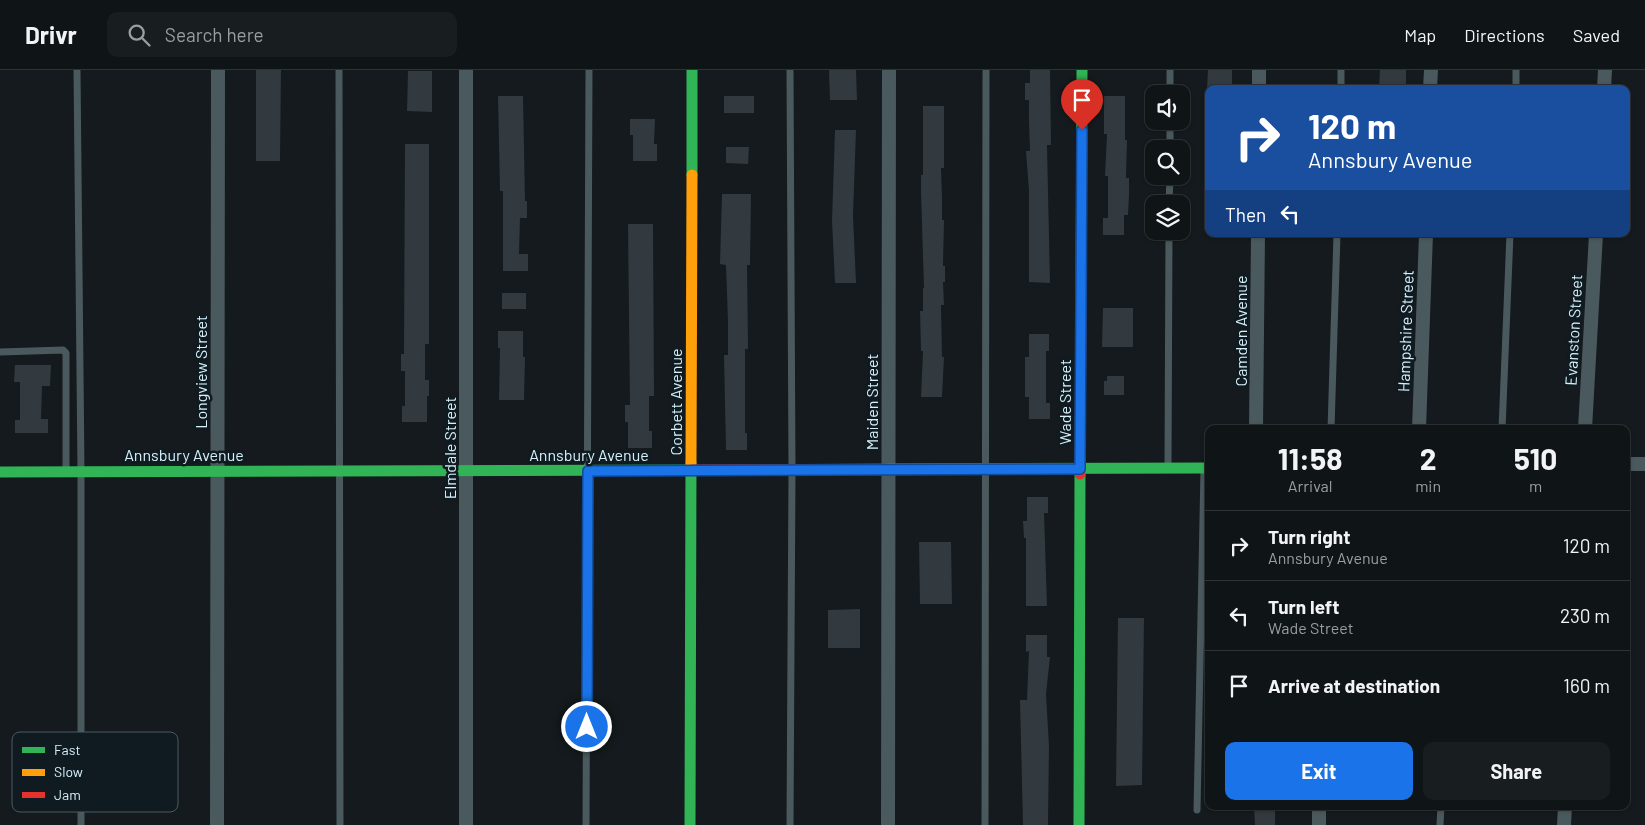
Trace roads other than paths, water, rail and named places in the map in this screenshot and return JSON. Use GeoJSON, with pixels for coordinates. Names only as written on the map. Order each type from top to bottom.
{"type":"FeatureCollection","features":[{"type":"Feature","properties":{"kind":"street","name":"Longview Street"},"geometry":{"type":"LineString","coordinates":[[217,825],[218,70]]}},
{"type":"Feature","properties":{"kind":"street","name":"Elmdale Street"},"geometry":{"type":"LineString","coordinates":[[466,70],[466,825]]}},
{"type":"Feature","properties":{"kind":"street","name":"Corbett Avenue"},"geometry":{"type":"LineString","coordinates":[[690,825],[692,70]]}},
{"type":"Feature","properties":{"kind":"street","name":"Maiden Street"},"geometry":{"type":"LineString","coordinates":[[888,825],[889,70]]}},
{"type":"Feature","properties":{"kind":"street","name":"Wade Street"},"geometry":{"type":"LineString","coordinates":[[1079,825],[1082,70]]}},
{"type":"Feature","properties":{"kind":"street"},"geometry":{"type":"LineString","coordinates":[[1259,70],[1259,85]]}},
{"type":"Feature","properties":{"kind":"street"},"geometry":{"type":"LineString","coordinates":[[1430,85],[1431,70]]}},
{"type":"Feature","properties":{"kind":"street"},"geometry":{"type":"LineString","coordinates":[[1604,85],[1605,70]]}},
{"type":"Feature","properties":{"kind":"street","name":"Camden Avenue"},"geometry":{"type":"LineString","coordinates":[[1256,425],[1258,237]]}},
{"type":"Feature","properties":{"kind":"street","name":"Hampshire Street"},"geometry":{"type":"LineString","coordinates":[[1419,425],[1426,237]]}},
{"type":"Feature","properties":{"kind":"street","name":"Evanston Street"},"geometry":{"type":"LineString","coordinates":[[1585,425],[1596,237]]}},
{"type":"Feature","properties":{"kind":"street"},"geometry":{"type":"LineString","coordinates":[[1630,464],[1645,464]]}},
{"type":"Feature","properties":{"kind":"street","name":"Annsbury Avenue"},"geometry":{"type":"LineString","coordinates":[[0,472],[792,471],[1205,468]]}},
{"type":"Feature","properties":{"kind":"street"},"geometry":{"type":"LineString","coordinates":[[1319,810],[1319,825]]}},
{"type":"Feature","properties":{"kind":"street"},"geometry":{"type":"LineString","coordinates":[[1564,825],[1566,810]]}},
{"type":"Feature","properties":{"kind":"lane"},"geometry":{"type":"LineString","coordinates":[[77,70],[81,471],[81,732]]}},
{"type":"Feature","properties":{"kind":"lane"},"geometry":{"type":"LineString","coordinates":[[339,70],[340,825]]}},
{"type":"Feature","properties":{"kind":"lane"},"geometry":{"type":"LineString","coordinates":[[586,825],[590,70]]}},
{"type":"Feature","properties":{"kind":"lane"},"geometry":{"type":"LineString","coordinates":[[790,70],[792,471],[790,825]]}},
{"type":"Feature","properties":{"kind":"lane"},"geometry":{"type":"LineString","coordinates":[[985,825],[987,470],[986,70]]}},
{"type":"Feature","properties":{"kind":"lane"},"geometry":{"type":"LineString","coordinates":[[1170,70],[1170,85]]}},
{"type":"Feature","properties":{"kind":"lane"},"geometry":{"type":"LineString","coordinates":[[1341,70],[1341,85]]}},
{"type":"Feature","properties":{"kind":"lane"},"geometry":{"type":"LineString","coordinates":[[1516,70],[1516,85]]}},
{"type":"Feature","properties":{"kind":"lane"},"geometry":{"type":"LineString","coordinates":[[1331,425],[1337,237]]}},
{"type":"Feature","properties":{"kind":"lane"},"geometry":{"type":"LineString","coordinates":[[1502,425],[1510,237]]}},
{"type":"Feature","properties":{"kind":"lane"},"geometry":{"type":"LineString","coordinates":[[1168,468],[1169,240]]}},
{"type":"Feature","properties":{"kind":"lane"},"geometry":{"type":"LineString","coordinates":[[0,352],[63,350],[66,353],[66,471]]}},
{"type":"Feature","properties":{"kind":"lane"},"geometry":{"type":"LineString","coordinates":[[1197,810],[1205,506]]}},
{"type":"Feature","properties":{"kind":"lane"},"geometry":{"type":"LineString","coordinates":[[1440,825],[1441,810]]}},
{"type":"Feature","properties":{"kind":"lane"},"geometry":{"type":"LineString","coordinates":[[81,812],[81,825]]}}]}
